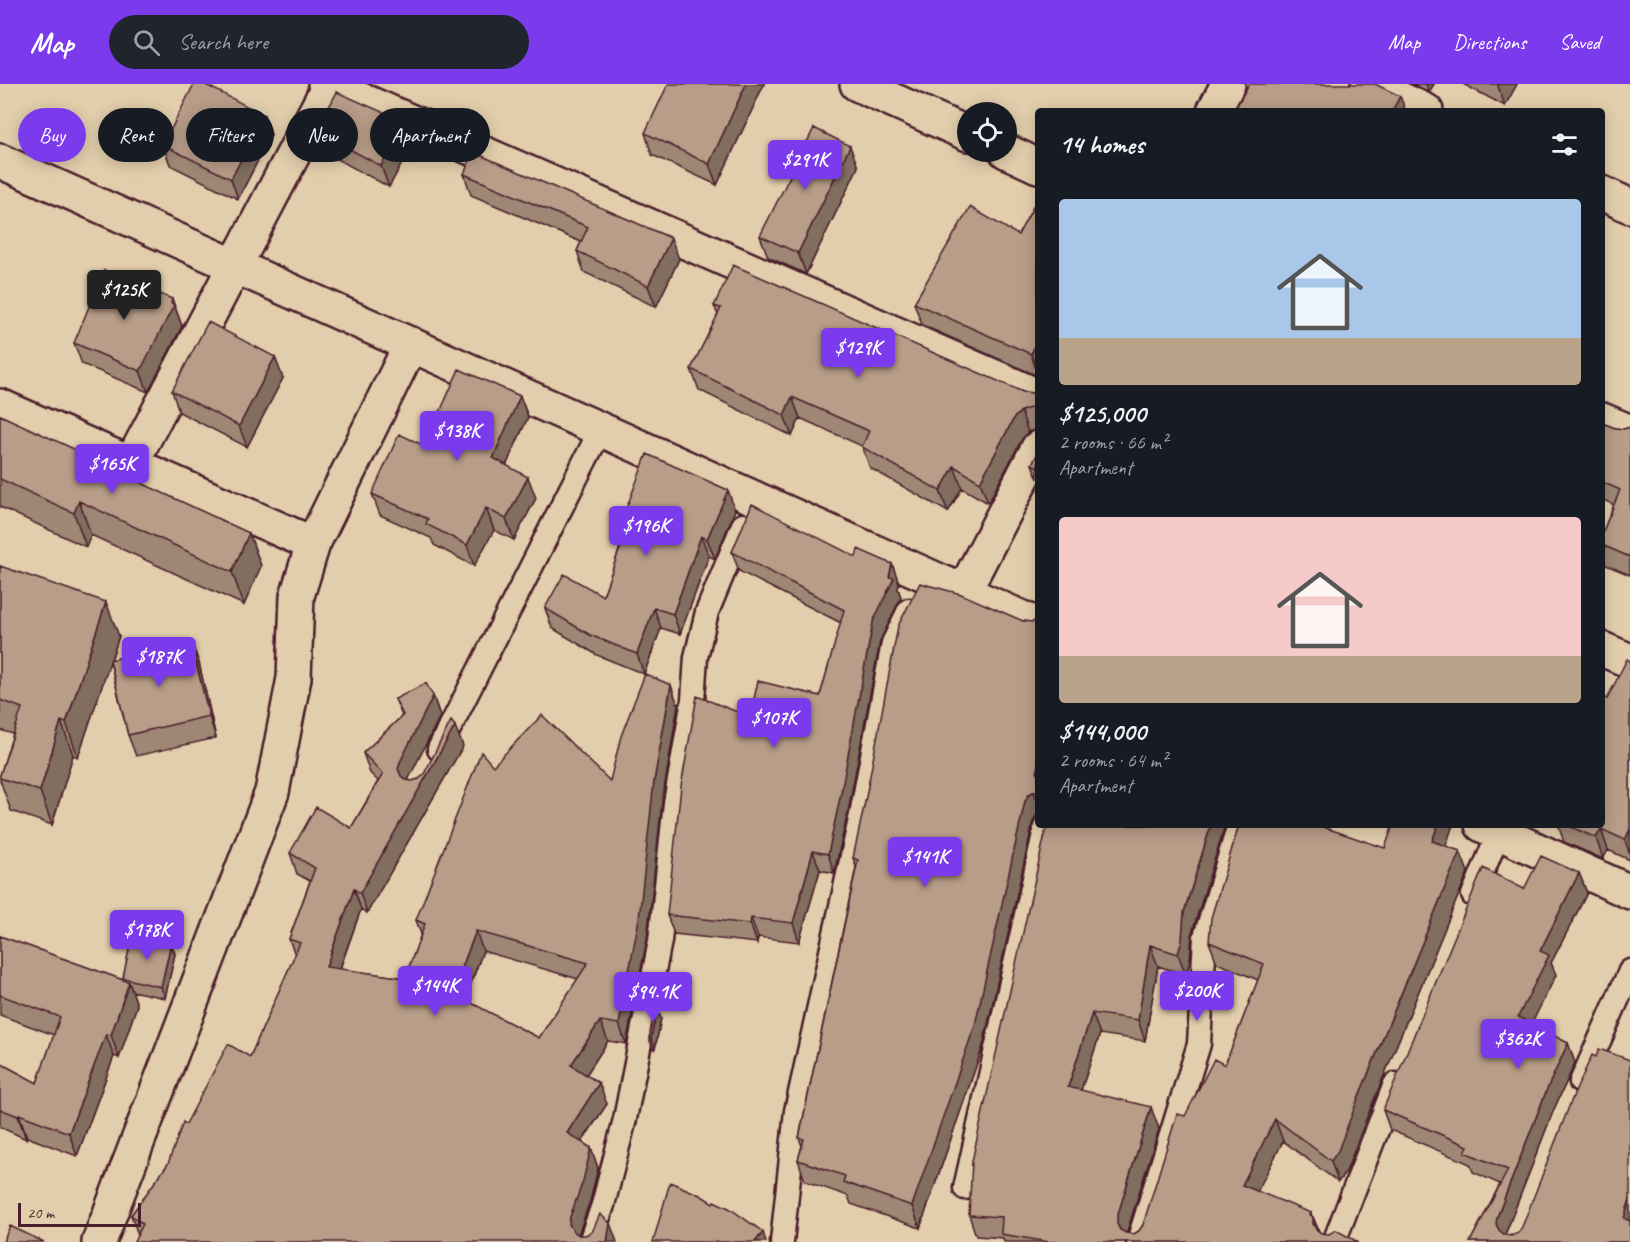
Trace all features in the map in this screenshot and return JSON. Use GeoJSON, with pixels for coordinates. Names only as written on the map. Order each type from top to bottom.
{"type":"FeatureCollection","features":[{"type":"Feature","properties":{"kind":"street"},"geometry":{"type":"LineString","coordinates":[[857,84],[957,129]]}},
{"type":"Feature","properties":{"kind":"street"},"geometry":{"type":"LineString","coordinates":[[1216,108],[1228,84]]}},
{"type":"Feature","properties":{"kind":"street"},"geometry":{"type":"LineString","coordinates":[[1368,84],[1420,108]]}},
{"type":"Feature","properties":{"kind":"street"},"geometry":{"type":"LineString","coordinates":[[131,464],[328,85],[1035,395]]}},
{"type":"Feature","properties":{"kind":"street"},"geometry":{"type":"LineString","coordinates":[[1017,157],[1035,165]]}},
{"type":"Feature","properties":{"kind":"street"},"geometry":{"type":"LineString","coordinates":[[0,160],[1035,623]]}},
{"type":"Feature","properties":{"kind":"street"},"geometry":{"type":"LineString","coordinates":[[1605,194],[1630,206]]}},
{"type":"Feature","properties":{"kind":"street"},"geometry":{"type":"LineString","coordinates":[[99,1242],[272,792],[294,678],[297,596],[313,544],[411,344]]}},
{"type":"Feature","properties":{"kind":"street"},"geometry":{"type":"LineString","coordinates":[[0,406],[313,544]]}},
{"type":"Feature","properties":{"kind":"street"},"geometry":{"type":"LineString","coordinates":[[1605,421],[1630,432]]}},
{"type":"Feature","properties":{"kind":"street"},"geometry":{"type":"LineString","coordinates":[[964,591],[1035,454]]}},
{"type":"Feature","properties":{"kind":"street"},"geometry":{"type":"LineString","coordinates":[[1605,650],[1630,662]]}},
{"type":"Feature","properties":{"kind":"street"},"geometry":{"type":"LineString","coordinates":[[1490,829],[1630,892]]}},
{"type":"Feature","properties":{"kind":"lane"},"geometry":{"type":"LineString","coordinates":[[430,767],[601,429]]}},
{"type":"Feature","properties":{"kind":"lane"},"geometry":{"type":"LineString","coordinates":[[590,1242],[603,1205],[625,1119],[660,941],[675,803],[693,700],[696,657],[707,612],[755,498]]}},
{"type":"Feature","properties":{"kind":"lane"},"geometry":{"type":"LineString","coordinates":[[782,1242],[796,1111],[861,815],[893,643],[927,574]]}},
{"type":"Feature","properties":{"kind":"lane"},"geometry":{"type":"LineString","coordinates":[[964,1188],[1045,828]]}},
{"type":"Feature","properties":{"kind":"lane"},"geometry":{"type":"LineString","coordinates":[[1138,1242],[1199,1044],[1205,937],[1238,828]]}},
{"type":"Feature","properties":{"kind":"lane"},"geometry":{"type":"LineString","coordinates":[[1463,918],[1490,829]]}},
{"type":"Feature","properties":{"kind":"lane"},"geometry":{"type":"LineString","coordinates":[[1572,1104],[1630,971]]}},
{"type":"Feature","properties":{"kind":"lane"},"geometry":{"type":"LineString","coordinates":[[1334,1242],[1402,1068]]}},
{"type":"Feature","properties":{"kind":"building"},"geometry":{"type":"Polygon","coordinates":[[[194,84],[204,84],[250,108],[186,108],[186,156],[174,150],[174,123],[194,84]]]}},
{"type":"Feature","properties":{"kind":"building"},"geometry":{"type":"Polygon","coordinates":[[[668,84],[746,84],[709,164],[645,133],[668,84]]]}},
{"type":"Feature","properties":{"kind":"building"},"geometry":{"type":"Polygon","coordinates":[[[1249,84],[1375,84],[1400,96],[1394,108],[1236,108],[1249,84]]]}},
{"type":"Feature","properties":{"kind":"building"},"geometry":{"type":"Polygon","coordinates":[[[337,92],[373,108],[370,108],[370,160],[358,154],[358,108],[328,108],[337,92]]]}},
{"type":"Feature","properties":{"kind":"building"},"geometry":{"type":"Polygon","coordinates":[[[814,128],[850,146],[798,253],[760,236],[814,128]]]}},
{"type":"Feature","properties":{"kind":"building"},"geometry":{"type":"Polygon","coordinates":[[[490,159],[671,238],[648,286],[577,251],[588,227],[464,174],[469,162],[490,162],[490,159]]]}},
{"type":"Feature","properties":{"kind":"building"},"geometry":{"type":"Polygon","coordinates":[[[197,162],[240,162],[231,179],[197,162]]]}},
{"type":"Feature","properties":{"kind":"building"},"geometry":{"type":"Polygon","coordinates":[[[1035,204],[1035,345],[1031,354],[914,303],[970,207],[1018,235],[1035,204]]]}},
{"type":"Feature","properties":{"kind":"building"},"geometry":{"type":"Polygon","coordinates":[[[733,265],[1023,392],[1035,392],[1035,409],[1030,408],[1021,411],[1014,418],[980,482],[954,466],[940,491],[862,447],[869,431],[792,397],[784,415],[691,369],[721,308],[714,306],[733,265]]]}},
{"type":"Feature","properties":{"kind":"building"},"geometry":{"type":"Polygon","coordinates":[[[104,270],[172,299],[171,303],[174,305],[140,371],[74,343],[104,270]]]}},
{"type":"Feature","properties":{"kind":"building"},"geometry":{"type":"Polygon","coordinates":[[[208,322],[275,357],[239,426],[172,391],[208,322]]]}},
{"type":"Feature","properties":{"kind":"building"},"geometry":{"type":"Polygon","coordinates":[[[459,369],[520,396],[493,458],[528,477],[506,519],[486,508],[467,545],[426,524],[428,519],[372,494],[399,434],[425,446],[459,369]]]}},
{"type":"Feature","properties":{"kind":"building"},"geometry":{"type":"Polygon","coordinates":[[[0,415],[249,533],[232,572],[79,501],[74,513],[0,479],[0,415]]]}},
{"type":"Feature","properties":{"kind":"building"},"geometry":{"type":"Polygon","coordinates":[[[1605,424],[1615,428],[1630,427],[1630,557],[1605,546],[1605,527],[1620,490],[1605,483],[1605,424]]]}},
{"type":"Feature","properties":{"kind":"building"},"geometry":{"type":"Polygon","coordinates":[[[647,454],[728,490],[707,539],[701,536],[673,614],[654,608],[637,654],[590,635],[545,608],[564,574],[603,596],[633,512],[626,509],[647,454]]]}},
{"type":"Feature","properties":{"kind":"building"},"geometry":{"type":"Polygon","coordinates":[[[752,504],[856,557],[858,549],[892,564],[889,577],[894,578],[873,622],[828,854],[813,851],[793,923],[751,918],[750,924],[667,915],[681,786],[697,696],[750,717],[758,681],[820,696],[844,610],[732,552],[752,504]]]}},
{"type":"Feature","properties":{"kind":"building"},"geometry":{"type":"Polygon","coordinates":[[[0,566],[106,602],[66,723],[61,721],[40,791],[0,778],[22,708],[0,700],[0,566]]]}},
{"type":"Feature","properties":{"kind":"building"},"geometry":{"type":"Polygon","coordinates":[[[920,583],[961,594],[1023,621],[1035,621],[1035,791],[1028,795],[1025,801],[975,1025],[912,1206],[843,1182],[845,1176],[798,1160],[804,1139],[799,1138],[858,860],[853,858],[898,626],[920,583]]]}},
{"type":"Feature","properties":{"kind":"building"},"geometry":{"type":"Polygon","coordinates":[[[191,642],[209,716],[128,735],[110,660],[191,642]]]}},
{"type":"Feature","properties":{"kind":"building"},"geometry":{"type":"Polygon","coordinates":[[[1627,659],[1630,661],[1630,829],[1625,840],[1601,829],[1596,838],[1574,828],[1605,828],[1605,698],[1607,699],[1627,659]]]}},
{"type":"Feature","properties":{"kind":"building"},"geometry":{"type":"Polygon","coordinates":[[[645,674],[671,685],[654,781],[639,919],[619,1024],[600,1021],[571,1065],[599,1083],[567,1133],[591,1148],[569,1224],[573,1231],[579,1235],[585,1235],[592,1232],[600,1214],[610,1223],[607,1242],[134,1242],[143,1224],[131,1215],[168,1164],[183,1122],[186,1124],[228,1044],[250,1057],[300,943],[289,939],[315,868],[290,853],[316,807],[351,828],[383,774],[363,753],[403,715],[395,699],[426,683],[433,696],[400,762],[398,769],[406,780],[419,779],[424,774],[451,721],[455,726],[360,893],[354,889],[326,967],[405,978],[425,924],[416,920],[481,752],[493,766],[542,715],[610,781],[621,736],[645,674]],[[476,931],[452,993],[539,1038],[588,963],[476,931]]]}},
{"type":"Feature","properties":{"kind":"building"},"geometry":{"type":"Polygon","coordinates":[[[1046,828],[1210,828],[1184,912],[1182,940],[1178,954],[1150,945],[1138,1020],[1092,1013],[1068,1087],[1151,1107],[1117,1217],[1120,1230],[1134,1234],[1143,1225],[1177,1114],[1185,1116],[1214,1059],[1225,1065],[1264,964],[1209,942],[1211,918],[1238,828],[1326,828],[1385,848],[1392,828],[1437,828],[1432,841],[1460,851],[1338,1151],[1331,1161],[1275,1119],[1242,1185],[1311,1213],[1313,1224],[1321,1233],[1329,1234],[1336,1230],[1358,1242],[1049,1242],[1001,1234],[1002,1217],[969,1215],[972,1161],[1046,828]]]}},
{"type":"Feature","properties":{"kind":"building"},"geometry":{"type":"Polygon","coordinates":[[[1541,856],[1579,873],[1540,951],[1549,955],[1518,1017],[1568,1043],[1547,1089],[1496,1224],[1505,1235],[1511,1236],[1518,1233],[1522,1227],[1572,1099],[1592,1055],[1596,1057],[1599,1049],[1630,1060],[1630,1199],[1624,1218],[1630,1221],[1630,1242],[1470,1242],[1508,1170],[1465,1152],[1468,1146],[1383,1110],[1483,868],[1524,889],[1541,856]]]}},
{"type":"Feature","properties":{"kind":"building"},"geometry":{"type":"Polygon","coordinates":[[[132,935],[171,943],[161,987],[123,978],[132,935]]]}},
{"type":"Feature","properties":{"kind":"building"},"geometry":{"type":"Polygon","coordinates":[[[0,936],[129,982],[111,1035],[106,1034],[69,1133],[0,1109],[0,1063],[37,1083],[60,1017],[0,995],[0,936]]]}},
{"type":"Feature","properties":{"kind":"building"},"geometry":{"type":"Polygon","coordinates":[[[655,1007],[657,1008],[651,1038],[649,1038],[655,1007]]]}},
{"type":"Feature","properties":{"kind":"building"},"geometry":{"type":"Polygon","coordinates":[[[670,1182],[713,1203],[714,1201],[729,1208],[763,1232],[755,1242],[653,1242],[670,1182]]]}},
{"type":"Feature","properties":{"kind":"building"},"geometry":{"type":"Polygon","coordinates":[[[10,1226],[44,1242],[3,1242],[10,1226]]]}}]}
